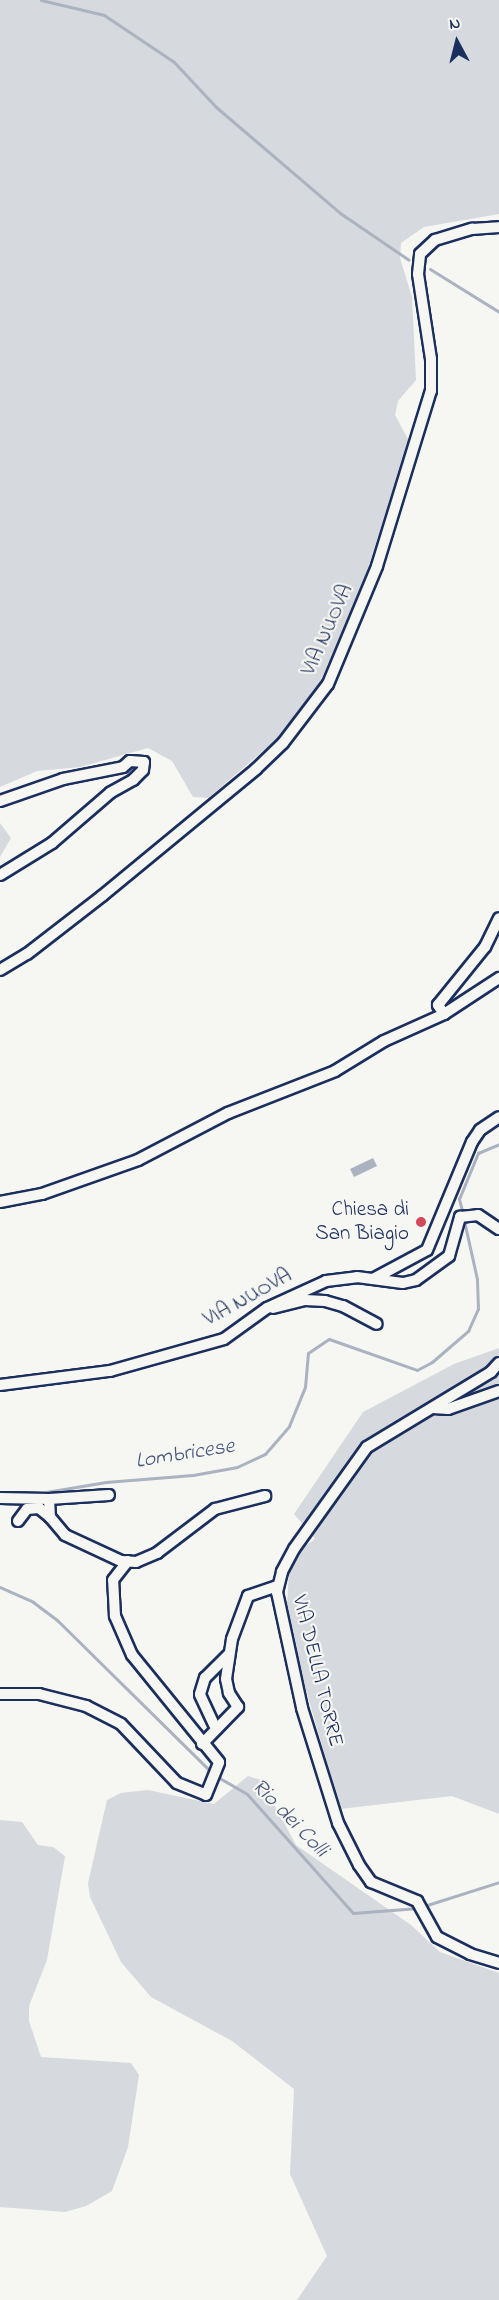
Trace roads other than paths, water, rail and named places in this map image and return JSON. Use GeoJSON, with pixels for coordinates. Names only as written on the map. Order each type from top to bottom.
{"type":"FeatureCollection","features":[{"type":"Feature","properties":{"kind":"street","name":"VIA NUOVA"},"geometry":{"type":"LineString","coordinates":[[0,970],[19,960],[256,769],[283,743],[328,684],[377,566],[431,391],[431,358],[418,274],[420,254],[435,240],[472,229],[499,227]]}},
{"type":"Feature","properties":{"kind":"street"},"geometry":{"type":"LineString","coordinates":[[0,801],[63,779],[130,762],[144,762],[143,770],[133,780],[110,793],[52,843],[0,875]]}},
{"type":"Feature","properties":{"kind":"street"},"geometry":{"type":"LineString","coordinates":[[444,1014],[438,1005],[485,947],[499,918]]}},
{"type":"Feature","properties":{"kind":"street"},"geometry":{"type":"LineString","coordinates":[[0,963],[19,960]]}},
{"type":"Feature","properties":{"kind":"street"},"geometry":{"type":"LineString","coordinates":[[0,1202],[42,1194],[138,1160],[228,1113],[335,1071],[384,1041],[444,1014],[499,978]]}},
{"type":"Feature","properties":{"kind":"street","name":"VIA NUOVA"},"geometry":{"type":"LineString","coordinates":[[0,1385],[91,1375],[224,1339],[267,1308],[326,1281],[373,1279],[427,1250],[472,1142],[480,1130],[499,1117]]}},
{"type":"Feature","properties":{"kind":"street"},"geometry":{"type":"LineString","coordinates":[[373,1279],[403,1283],[427,1275],[449,1256],[460,1217],[478,1215],[499,1228]]}},
{"type":"Feature","properties":{"kind":"street"},"geometry":{"type":"LineString","coordinates":[[267,1308],[283,1308],[305,1300],[325,1301],[343,1306],[377,1324]]}},
{"type":"Feature","properties":{"kind":"street","name":"VIA DELLA TORRE"},"geometry":{"type":"LineString","coordinates":[[499,1364],[433,1408],[367,1447],[294,1549],[278,1586],[282,1630],[338,1823],[371,1882],[417,1901],[437,1937],[470,1954],[499,1963]]}},
{"type":"Feature","properties":{"kind":"street"},"geometry":{"type":"LineString","coordinates":[[433,1408],[448,1409],[499,1391]]}},
{"type":"Feature","properties":{"kind":"street"},"geometry":{"type":"LineString","coordinates":[[0,1498],[49,1500],[109,1495]]}},
{"type":"Feature","properties":{"kind":"street"},"geometry":{"type":"LineString","coordinates":[[0,1694],[39,1694],[86,1706],[121,1724],[177,1784],[207,1795],[218,1772],[219,1762],[202,1744],[124,1641],[115,1616],[113,1581],[128,1561],[157,1553],[215,1509],[266,1496]]}},
{"type":"Feature","properties":{"kind":"street"},"geometry":{"type":"LineString","coordinates":[[49,1500],[51,1517]]}},
{"type":"Feature","properties":{"kind":"street"},"geometry":{"type":"LineString","coordinates":[[18,1521],[27,1509],[39,1508],[51,1517],[65,1535],[128,1561]]}},
{"type":"Feature","properties":{"kind":"street"},"geometry":{"type":"LineString","coordinates":[[202,1744],[238,1707],[229,1693],[228,1655],[248,1596],[278,1586]]}},
{"type":"Feature","properties":{"kind":"street"},"geometry":{"type":"LineString","coordinates":[[216,1729],[200,1694],[205,1678],[228,1655]]}},
{"type":"Feature","properties":{"kind":"waterway"},"geometry":{"type":"LineString","coordinates":[[41,0],[104,15],[174,62],[216,107],[340,213],[409,260]]}},
{"type":"Feature","properties":{"kind":"waterway"},"geometry":{"type":"LineString","coordinates":[[430,269],[499,312]]}},
{"type":"Feature","properties":{"kind":"waterway","name":"Lombricese"},"geometry":{"type":"LineString","coordinates":[[463,1214],[459,1199],[478,1153],[499,1144]]}},
{"type":"Feature","properties":{"kind":"waterway","name":"Lombricese"},"geometry":{"type":"LineString","coordinates":[[34,1494],[106,1482],[193,1475],[237,1467],[265,1454],[289,1426],[305,1387],[308,1353],[329,1339],[417,1370],[432,1362],[468,1331],[478,1309],[477,1279],[464,1221]]}},
{"type":"Feature","properties":{"kind":"waterway","name":"Rio dei Colli"},"geometry":{"type":"LineString","coordinates":[[0,1587],[33,1602],[57,1620],[211,1772]]}},
{"type":"Feature","properties":{"kind":"waterway","name":"Rio dei Colli"},"geometry":{"type":"LineString","coordinates":[[216,1776],[247,1794],[353,1913],[418,1908]]}},
{"type":"Feature","properties":{"kind":"waterway","name":"Rio dei Colli"},"geometry":{"type":"LineString","coordinates":[[424,1906],[499,1882]]}},
{"type":"Feature","properties":{"kind":"place","name":"Chiesa di San Biagio"},"geometry":{"type":"Point","coordinates":[421,1222]}}]}
